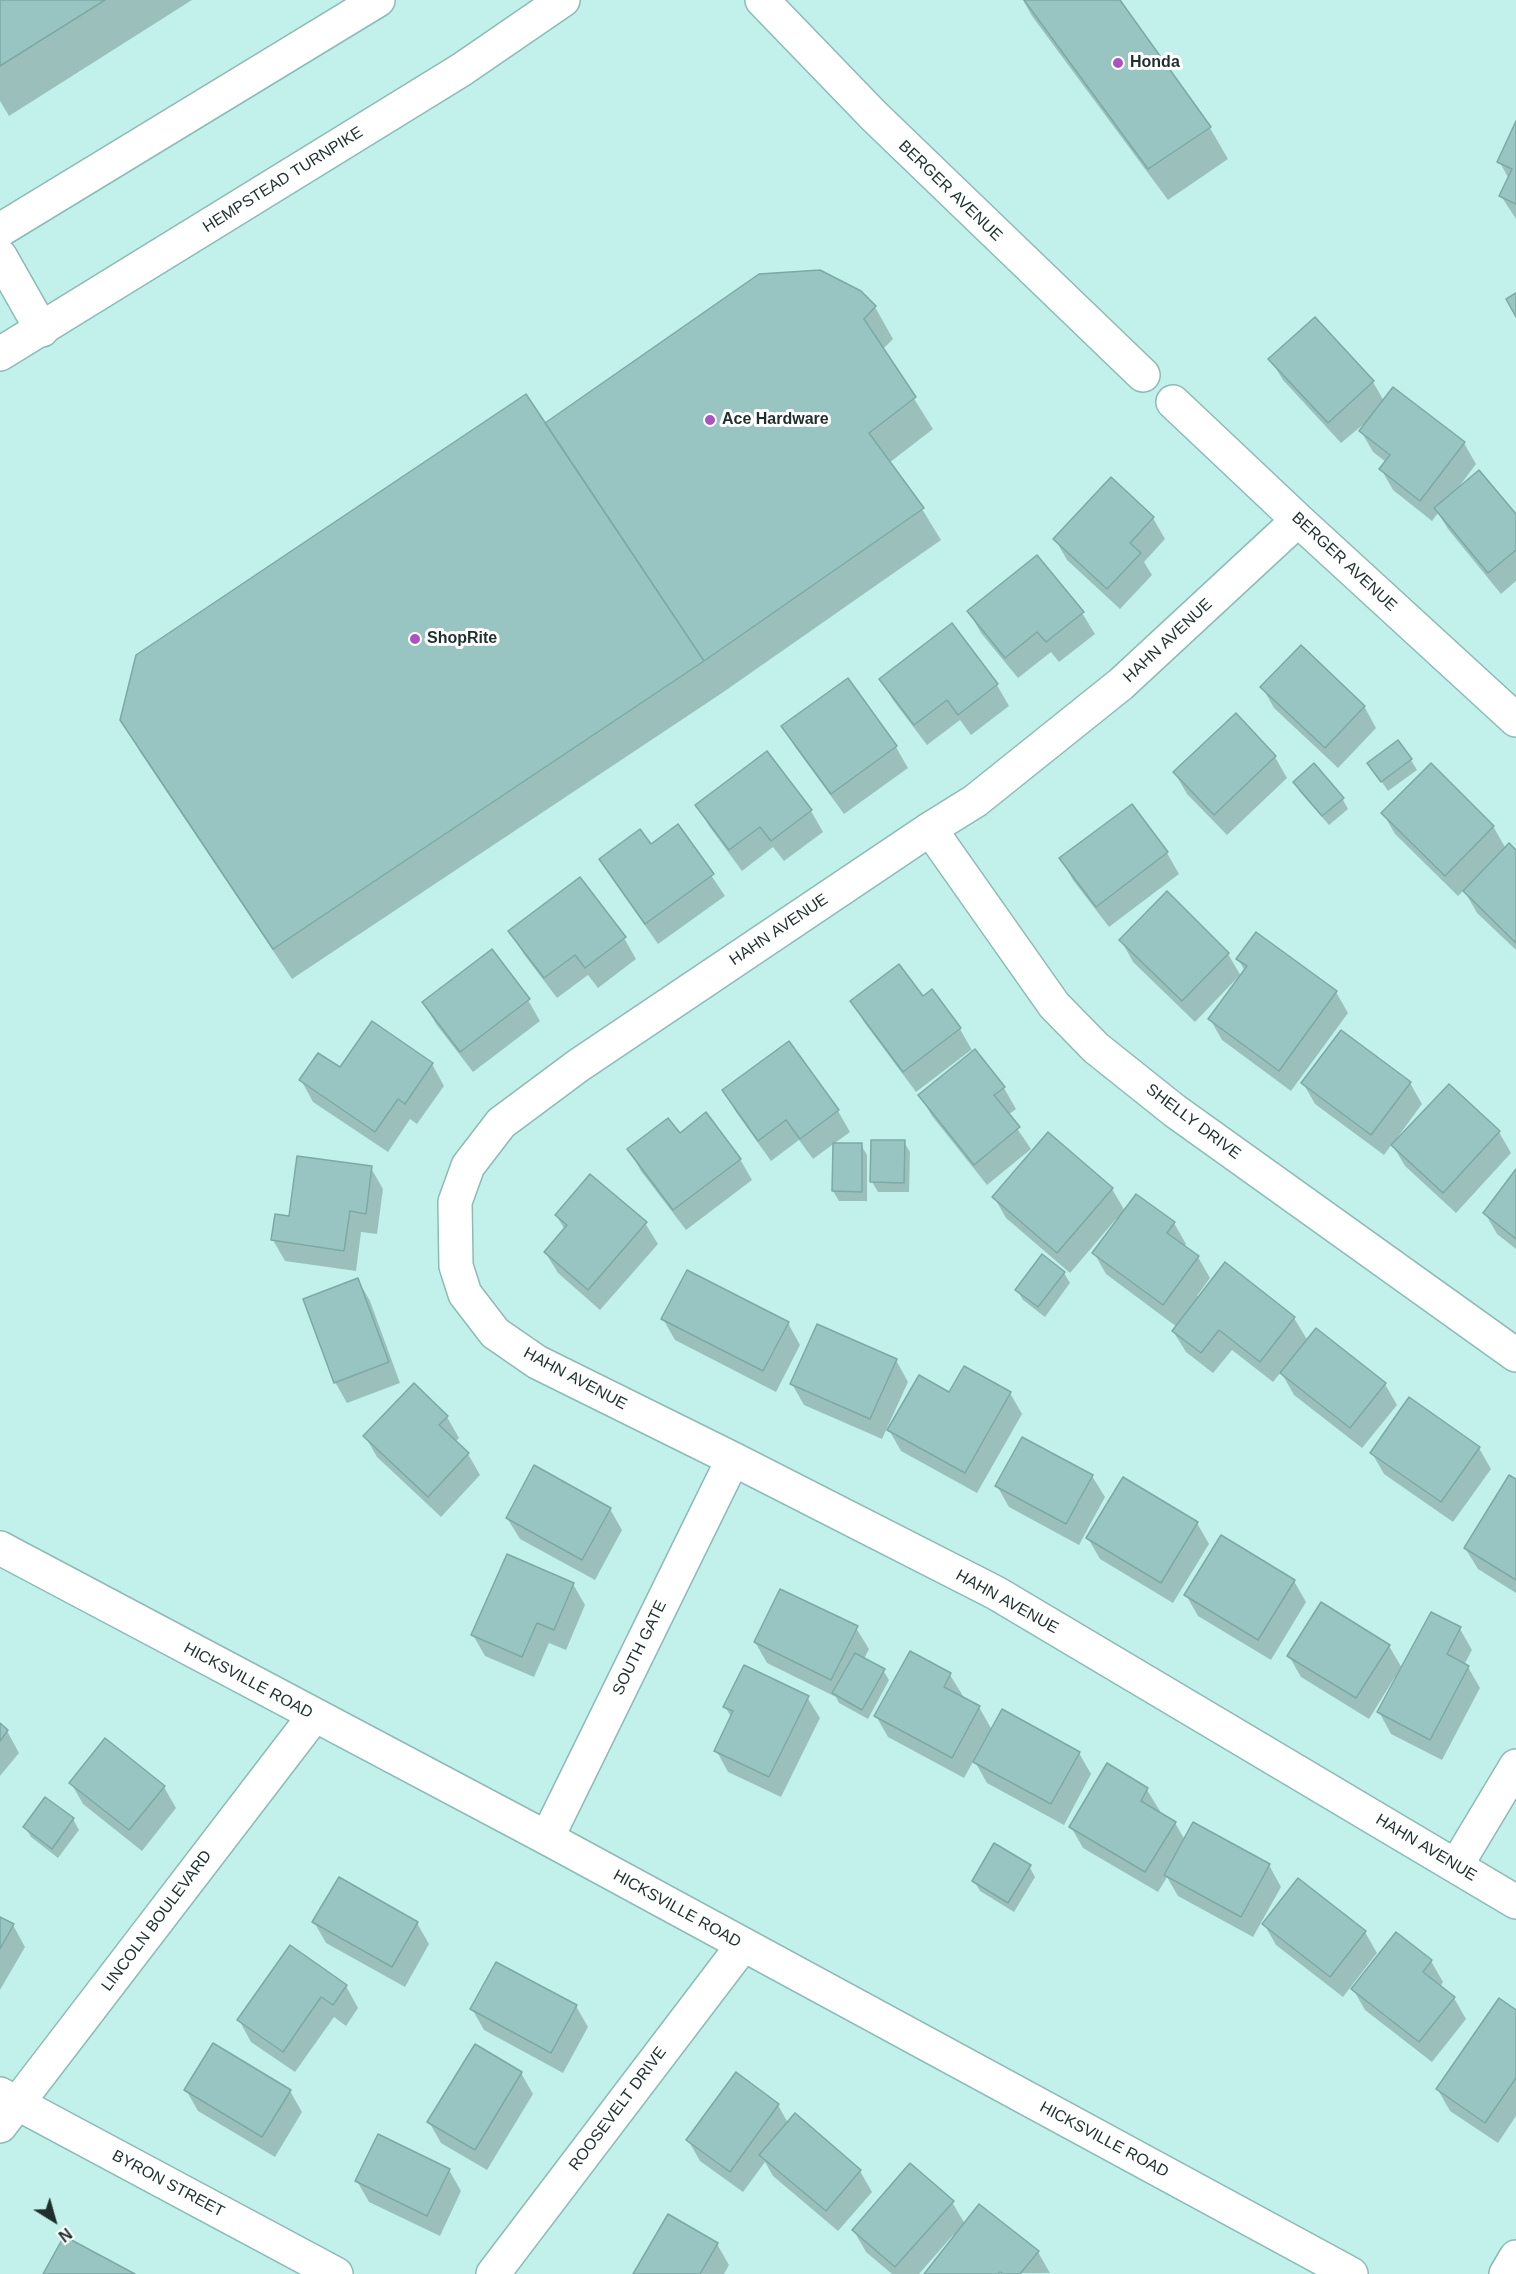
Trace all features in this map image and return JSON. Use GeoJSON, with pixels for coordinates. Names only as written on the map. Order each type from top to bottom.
{"type":"FeatureCollection","features":[{"type":"Feature","properties":{"kind":"street"},"geometry":{"type":"LineString","coordinates":[[0,230],[378,0]]}},
{"type":"Feature","properties":{"kind":"street","name":"HEMPSTEAD TURNPIKE"},"geometry":{"type":"LineString","coordinates":[[0,354],[461,70],[563,0]]}},
{"type":"Feature","properties":{"kind":"street","name":"BERGER AVENUE"},"geometry":{"type":"LineString","coordinates":[[762,0],[882,124],[1143,375]]}},
{"type":"Feature","properties":{"kind":"street"},"geometry":{"type":"LineString","coordinates":[[0,256],[42,330]]}},
{"type":"Feature","properties":{"kind":"street","name":"BERGER AVENUE"},"geometry":{"type":"LineString","coordinates":[[1173,402],[1516,720]]}},
{"type":"Feature","properties":{"kind":"street","name":"HAHN AVENUE"},"geometry":{"type":"LineString","coordinates":[[1298,520],[1121,684],[975,801],[579,1065],[501,1123],[468,1166],[455,1202],[456,1266],[465,1294],[495,1333],[537,1362],[996,1593],[1516,1902]]}},
{"type":"Feature","properties":{"kind":"street","name":"SHELLY DRIVE"},"geometry":{"type":"LineString","coordinates":[[930,829],[1054,1005],[1096,1048],[1175,1111],[1516,1355]]}},
{"type":"Feature","properties":{"kind":"street","name":"SOUTH GATE"},"geometry":{"type":"LineString","coordinates":[[547,1838],[733,1459]]}},
{"type":"Feature","properties":{"kind":"street","name":"HICKSVILLE ROAD"},"geometry":{"type":"LineString","coordinates":[[0,1548],[547,1838],[1351,2274]]}},
{"type":"Feature","properties":{"kind":"street","name":"LINCOLN BOULEVARD"},"geometry":{"type":"LineString","coordinates":[[6,2108],[314,1716]]}},
{"type":"Feature","properties":{"kind":"street"},"geometry":{"type":"LineString","coordinates":[[1456,1866],[1516,1766]]}},
{"type":"Feature","properties":{"kind":"street","name":"ROOSEVELT DRIVE"},"geometry":{"type":"LineString","coordinates":[[493,2274],[743,1945]]}},
{"type":"Feature","properties":{"kind":"street","name":"BYRON STREET"},"geometry":{"type":"LineString","coordinates":[[6,2108],[336,2274]]}},
{"type":"Feature","properties":{"kind":"street"},"geometry":{"type":"LineString","coordinates":[[1506,2274],[1516,2257]]}},
{"type":"Feature","properties":{"kind":"building"},"geometry":{"type":"Polygon","coordinates":[[[0,0],[105,0],[0,66],[0,0]]]}},
{"type":"Feature","properties":{"kind":"building","name":"Honda"},"geometry":{"type":"Polygon","coordinates":[[[1024,0],[1120,0],[1211,127],[1148,169],[1024,0]]]}},
{"type":"Feature","properties":{"kind":"building"},"geometry":{"type":"Polygon","coordinates":[[[1516,121],[1516,204],[1499,196],[1512,169],[1497,162],[1516,121]]]}},
{"type":"Feature","properties":{"kind":"building"},"geometry":{"type":"Polygon","coordinates":[[[820,270],[861,291],[876,306],[864,319],[916,397],[869,433],[924,508],[704,661],[545,423],[759,274],[820,270]]]}},
{"type":"Feature","properties":{"kind":"building"},"geometry":{"type":"Polygon","coordinates":[[[1516,293],[1516,317],[1506,299],[1516,293]]]}},
{"type":"Feature","properties":{"kind":"building"},"geometry":{"type":"Polygon","coordinates":[[[1315,317],[1374,381],[1328,423],[1268,359],[1315,317]]]}},
{"type":"Feature","properties":{"kind":"building"},"geometry":{"type":"Polygon","coordinates":[[[1393,387],[1465,442],[1420,501],[1379,469],[1390,455],[1359,431],[1393,387]]]}},
{"type":"Feature","properties":{"kind":"building"},"geometry":{"type":"Polygon","coordinates":[[[526,394],[704,661],[273,949],[120,720],[136,655],[526,394]]]}},
{"type":"Feature","properties":{"kind":"building"},"geometry":{"type":"Polygon","coordinates":[[[1479,470],[1516,514],[1516,550],[1488,573],[1434,508],[1479,470]]]}},
{"type":"Feature","properties":{"kind":"building"},"geometry":{"type":"Polygon","coordinates":[[[1111,477],[1154,517],[1130,543],[1141,553],[1107,589],[1053,539],[1111,477]]]}},
{"type":"Feature","properties":{"kind":"building"},"geometry":{"type":"Polygon","coordinates":[[[1037,555],[1084,612],[1046,642],[1037,632],[1005,658],[967,611],[1037,555]]]}},
{"type":"Feature","properties":{"kind":"building"},"geometry":{"type":"Polygon","coordinates":[[[952,623],[998,684],[958,715],[947,700],[914,725],[879,679],[952,623]]]}},
{"type":"Feature","properties":{"kind":"building"},"geometry":{"type":"Polygon","coordinates":[[[1301,645],[1365,706],[1325,748],[1260,687],[1301,645]]]}},
{"type":"Feature","properties":{"kind":"building"},"geometry":{"type":"Polygon","coordinates":[[[848,678],[897,746],[831,794],[781,726],[848,678]]]}},
{"type":"Feature","properties":{"kind":"building"},"geometry":{"type":"Polygon","coordinates":[[[1236,713],[1276,756],[1214,815],[1173,772],[1236,713]]]}},
{"type":"Feature","properties":{"kind":"building"},"geometry":{"type":"Polygon","coordinates":[[[1398,740],[1412,759],[1381,782],[1367,763],[1398,740]]]}},
{"type":"Feature","properties":{"kind":"building"},"geometry":{"type":"Polygon","coordinates":[[[767,751],[812,810],[771,841],[760,827],[729,850],[695,805],[767,751]]]}},
{"type":"Feature","properties":{"kind":"building"},"geometry":{"type":"Polygon","coordinates":[[[1314,763],[1344,798],[1322,816],[1293,782],[1314,763]]]}},
{"type":"Feature","properties":{"kind":"building"},"geometry":{"type":"Polygon","coordinates":[[[1431,763],[1494,826],[1445,876],[1381,813],[1431,763]]]}},
{"type":"Feature","properties":{"kind":"building"},"geometry":{"type":"Polygon","coordinates":[[[1132,804],[1168,852],[1096,907],[1059,858],[1132,804]]]}},
{"type":"Feature","properties":{"kind":"building"},"geometry":{"type":"Polygon","coordinates":[[[678,824],[714,874],[645,924],[599,859],[640,829],[651,844],[678,824]]]}},
{"type":"Feature","properties":{"kind":"building"},"geometry":{"type":"Polygon","coordinates":[[[1509,843],[1516,850],[1516,943],[1463,891],[1509,843]]]}},
{"type":"Feature","properties":{"kind":"building"},"geometry":{"type":"Polygon","coordinates":[[[580,877],[626,937],[585,968],[575,955],[544,978],[508,931],[580,877]]]}},
{"type":"Feature","properties":{"kind":"building"},"geometry":{"type":"Polygon","coordinates":[[[1167,891],[1229,953],[1182,1001],[1119,940],[1167,891]]]}},
{"type":"Feature","properties":{"kind":"building"},"geometry":{"type":"Polygon","coordinates":[[[1256,932],[1337,991],[1279,1071],[1208,1019],[1247,966],[1236,959],[1256,932]]]}},
{"type":"Feature","properties":{"kind":"building"},"geometry":{"type":"Polygon","coordinates":[[[492,949],[530,999],[460,1052],[422,1002],[492,949]]]}},
{"type":"Feature","properties":{"kind":"building"},"geometry":{"type":"Polygon","coordinates":[[[899,964],[923,996],[932,989],[961,1028],[903,1072],[850,1001],[899,964]]]}},
{"type":"Feature","properties":{"kind":"building"},"geometry":{"type":"Polygon","coordinates":[[[372,1021],[433,1063],[405,1104],[398,1099],[375,1132],[299,1080],[318,1053],[340,1067],[372,1021]]]}},
{"type":"Feature","properties":{"kind":"building"},"geometry":{"type":"Polygon","coordinates":[[[1341,1030],[1411,1082],[1371,1135],[1301,1083],[1341,1030]]]}},
{"type":"Feature","properties":{"kind":"building"},"geometry":{"type":"Polygon","coordinates":[[[789,1041],[839,1110],[800,1139],[786,1120],[758,1141],[722,1090],[789,1041]]]}},
{"type":"Feature","properties":{"kind":"building"},"geometry":{"type":"Polygon","coordinates":[[[975,1049],[1005,1087],[994,1095],[1020,1127],[974,1165],[918,1095],[975,1049]]]}},
{"type":"Feature","properties":{"kind":"building"},"geometry":{"type":"Polygon","coordinates":[[[1449,1084],[1500,1131],[1443,1193],[1391,1145],[1449,1084]]]}},
{"type":"Feature","properties":{"kind":"building"},"geometry":{"type":"Polygon","coordinates":[[[706,1112],[741,1159],[673,1210],[627,1149],[668,1118],[680,1133],[706,1112]]]}},
{"type":"Feature","properties":{"kind":"building"},"geometry":{"type":"Polygon","coordinates":[[[1048,1132],[1113,1188],[1057,1253],[992,1197],[1048,1132]]]}},
{"type":"Feature","properties":{"kind":"building"},"geometry":{"type":"Polygon","coordinates":[[[871,1140],[905,1140],[904,1183],[870,1182],[871,1140]]]}},
{"type":"Feature","properties":{"kind":"building"},"geometry":{"type":"Polygon","coordinates":[[[833,1143],[862,1143],[862,1192],[832,1191],[833,1143]]]}},
{"type":"Feature","properties":{"kind":"building"},"geometry":{"type":"Polygon","coordinates":[[[297,1156],[372,1166],[366,1214],[350,1211],[344,1251],[271,1240],[275,1214],[289,1216],[297,1156]]]}},
{"type":"Feature","properties":{"kind":"building"},"geometry":{"type":"Polygon","coordinates":[[[1516,1169],[1516,1239],[1483,1213],[1516,1169]]]}},
{"type":"Feature","properties":{"kind":"building"},"geometry":{"type":"Polygon","coordinates":[[[590,1174],[647,1222],[588,1290],[544,1252],[567,1225],[555,1215],[590,1174]]]}},
{"type":"Feature","properties":{"kind":"building"},"geometry":{"type":"Polygon","coordinates":[[[1136,1194],[1175,1222],[1167,1233],[1199,1256],[1163,1305],[1092,1253],[1136,1194]]]}},
{"type":"Feature","properties":{"kind":"building"},"geometry":{"type":"Polygon","coordinates":[[[1042,1254],[1065,1272],[1038,1307],[1015,1290],[1042,1254]]]}},
{"type":"Feature","properties":{"kind":"building"},"geometry":{"type":"Polygon","coordinates":[[[1225,1262],[1295,1317],[1260,1362],[1219,1330],[1201,1353],[1172,1331],[1225,1262]]]}},
{"type":"Feature","properties":{"kind":"building"},"geometry":{"type":"Polygon","coordinates":[[[687,1270],[789,1322],[763,1371],[661,1319],[687,1270]]]}},
{"type":"Feature","properties":{"kind":"building"},"geometry":{"type":"Polygon","coordinates":[[[358,1278],[389,1362],[334,1383],[303,1299],[358,1278]]]}},
{"type":"Feature","properties":{"kind":"building"},"geometry":{"type":"Polygon","coordinates":[[[817,1324],[897,1359],[870,1419],[790,1384],[817,1324]]]}},
{"type":"Feature","properties":{"kind":"building"},"geometry":{"type":"Polygon","coordinates":[[[1316,1328],[1386,1383],[1350,1428],[1280,1373],[1316,1328]]]}},
{"type":"Feature","properties":{"kind":"building"},"geometry":{"type":"Polygon","coordinates":[[[964,1366],[1011,1392],[965,1473],[887,1430],[919,1375],[949,1392],[964,1366]]]}},
{"type":"Feature","properties":{"kind":"building"},"geometry":{"type":"Polygon","coordinates":[[[414,1383],[448,1416],[439,1425],[469,1453],[428,1497],[363,1436],[414,1383]]]}},
{"type":"Feature","properties":{"kind":"building"},"geometry":{"type":"Polygon","coordinates":[[[1409,1397],[1480,1447],[1441,1502],[1370,1453],[1409,1397]]]}},
{"type":"Feature","properties":{"kind":"building"},"geometry":{"type":"Polygon","coordinates":[[[1022,1437],[1093,1475],[1066,1524],[995,1486],[1022,1437]]]}},
{"type":"Feature","properties":{"kind":"building"},"geometry":{"type":"Polygon","coordinates":[[[534,1465],[611,1508],[582,1560],[506,1518],[534,1465]]]}},
{"type":"Feature","properties":{"kind":"building"},"geometry":{"type":"Polygon","coordinates":[[[1509,1475],[1516,1479],[1516,1580],[1464,1548],[1509,1475]]]}},
{"type":"Feature","properties":{"kind":"building"},"geometry":{"type":"Polygon","coordinates":[[[1123,1477],[1198,1522],[1161,1583],[1086,1538],[1123,1477]]]}},
{"type":"Feature","properties":{"kind":"building"},"geometry":{"type":"Polygon","coordinates":[[[1221,1535],[1295,1580],[1258,1640],[1184,1595],[1221,1535]]]}},
{"type":"Feature","properties":{"kind":"building"},"geometry":{"type":"Polygon","coordinates":[[[507,1554],[574,1583],[554,1630],[537,1623],[522,1657],[471,1635],[507,1554]]]}},
{"type":"Feature","properties":{"kind":"building"},"geometry":{"type":"Polygon","coordinates":[[[780,1589],[858,1626],[831,1680],[754,1642],[780,1589]]]}},
{"type":"Feature","properties":{"kind":"building"},"geometry":{"type":"Polygon","coordinates":[[[1321,1602],[1390,1645],[1356,1698],[1287,1656],[1321,1602]]]}},
{"type":"Feature","properties":{"kind":"building"},"geometry":{"type":"Polygon","coordinates":[[[1431,1612],[1461,1627],[1447,1654],[1469,1666],[1430,1740],[1377,1712],[1431,1612]]]}},
{"type":"Feature","properties":{"kind":"building"},"geometry":{"type":"Polygon","coordinates":[[[910,1651],[951,1673],[944,1687],[980,1706],[952,1758],[874,1716],[910,1651]]]}},
{"type":"Feature","properties":{"kind":"building"},"geometry":{"type":"Polygon","coordinates":[[[855,1653],[885,1669],[862,1710],[832,1693],[855,1653]]]}},
{"type":"Feature","properties":{"kind":"building"},"geometry":{"type":"Polygon","coordinates":[[[744,1665],[809,1696],[769,1777],[714,1751],[733,1711],[723,1707],[744,1665]]]}},
{"type":"Feature","properties":{"kind":"building"},"geometry":{"type":"Polygon","coordinates":[[[1002,1709],[1080,1752],[1051,1804],[973,1762],[1002,1709]]]}},
{"type":"Feature","properties":{"kind":"building"},"geometry":{"type":"Polygon","coordinates":[[[0,1723],[8,1730],[0,1741],[0,1723]]]}},
{"type":"Feature","properties":{"kind":"building"},"geometry":{"type":"Polygon","coordinates":[[[105,1738],[165,1786],[129,1830],[69,1783],[105,1738]]]}},
{"type":"Feature","properties":{"kind":"building"},"geometry":{"type":"Polygon","coordinates":[[[1107,1763],[1148,1788],[1141,1801],[1176,1822],[1145,1872],[1069,1827],[1107,1763]]]}},
{"type":"Feature","properties":{"kind":"building"},"geometry":{"type":"Polygon","coordinates":[[[45,1797],[74,1818],[52,1849],[23,1827],[45,1797]]]}},
{"type":"Feature","properties":{"kind":"building"},"geometry":{"type":"Polygon","coordinates":[[[1193,1822],[1270,1864],[1241,1917],[1164,1875],[1193,1822]]]}},
{"type":"Feature","properties":{"kind":"building"},"geometry":{"type":"Polygon","coordinates":[[[994,1843],[1031,1865],[1008,1903],[972,1881],[994,1843]]]}},
{"type":"Feature","properties":{"kind":"building"},"geometry":{"type":"Polygon","coordinates":[[[339,1877],[418,1922],[392,1967],[312,1922],[339,1877]]]}},
{"type":"Feature","properties":{"kind":"building"},"geometry":{"type":"Polygon","coordinates":[[[1298,1878],[1366,1931],[1330,1977],[1262,1924],[1298,1878]]]}},
{"type":"Feature","properties":{"kind":"building"},"geometry":{"type":"Polygon","coordinates":[[[0,1917],[14,1924],[0,1949],[0,1917]]]}},
{"type":"Feature","properties":{"kind":"building"},"geometry":{"type":"Polygon","coordinates":[[[1396,1932],[1432,1960],[1423,1972],[1455,1997],[1419,2042],[1351,1989],[1396,1932]]]}},
{"type":"Feature","properties":{"kind":"building"},"geometry":{"type":"Polygon","coordinates":[[[290,1945],[347,1985],[333,2005],[321,1997],[283,2052],[237,2020],[290,1945]]]}},
{"type":"Feature","properties":{"kind":"building"},"geometry":{"type":"Polygon","coordinates":[[[496,1962],[577,2005],[551,2053],[470,2009],[496,1962]]]}},
{"type":"Feature","properties":{"kind":"building"},"geometry":{"type":"Polygon","coordinates":[[[1499,1998],[1516,2010],[1516,2078],[1485,2123],[1436,2089],[1499,1998]]]}},
{"type":"Feature","properties":{"kind":"building"},"geometry":{"type":"Polygon","coordinates":[[[213,2043],[291,2090],[262,2137],[184,2090],[213,2043]]]}},
{"type":"Feature","properties":{"kind":"building"},"geometry":{"type":"Polygon","coordinates":[[[475,2044],[522,2072],[475,2150],[427,2122],[475,2044]]]}},
{"type":"Feature","properties":{"kind":"building"},"geometry":{"type":"Polygon","coordinates":[[[736,2072],[779,2104],[730,2172],[686,2140],[736,2072]]]}},
{"type":"Feature","properties":{"kind":"building"},"geometry":{"type":"Polygon","coordinates":[[[795,2113],[861,2170],[826,2211],[759,2155],[795,2113]]]}},
{"type":"Feature","properties":{"kind":"building"},"geometry":{"type":"Polygon","coordinates":[[[378,2134],[450,2169],[427,2216],[355,2181],[378,2134]]]}},
{"type":"Feature","properties":{"kind":"building"},"geometry":{"type":"Polygon","coordinates":[[[910,2163],[954,2201],[895,2267],[852,2230],[910,2163]]]}},
{"type":"Feature","properties":{"kind":"building"},"geometry":{"type":"Polygon","coordinates":[[[979,2204],[1039,2251],[1020,2274],[1000,2272],[998,2274],[924,2274],[979,2204]]]}},
{"type":"Feature","properties":{"kind":"building"},"geometry":{"type":"Polygon","coordinates":[[[668,2214],[718,2243],[700,2274],[633,2274],[668,2214]]]}},
{"type":"Feature","properties":{"kind":"building"},"geometry":{"type":"Polygon","coordinates":[[[64,2236],[135,2274],[43,2274],[64,2236]]]}},
{"type":"Feature","properties":{"kind":"place","name":"Honda"},"geometry":{"type":"Point","coordinates":[1118,63]}},
{"type":"Feature","properties":{"kind":"place","name":"Ace Hardware"},"geometry":{"type":"Point","coordinates":[710,420]}},
{"type":"Feature","properties":{"kind":"place","name":"ShopRite"},"geometry":{"type":"Point","coordinates":[415,639]}}]}
